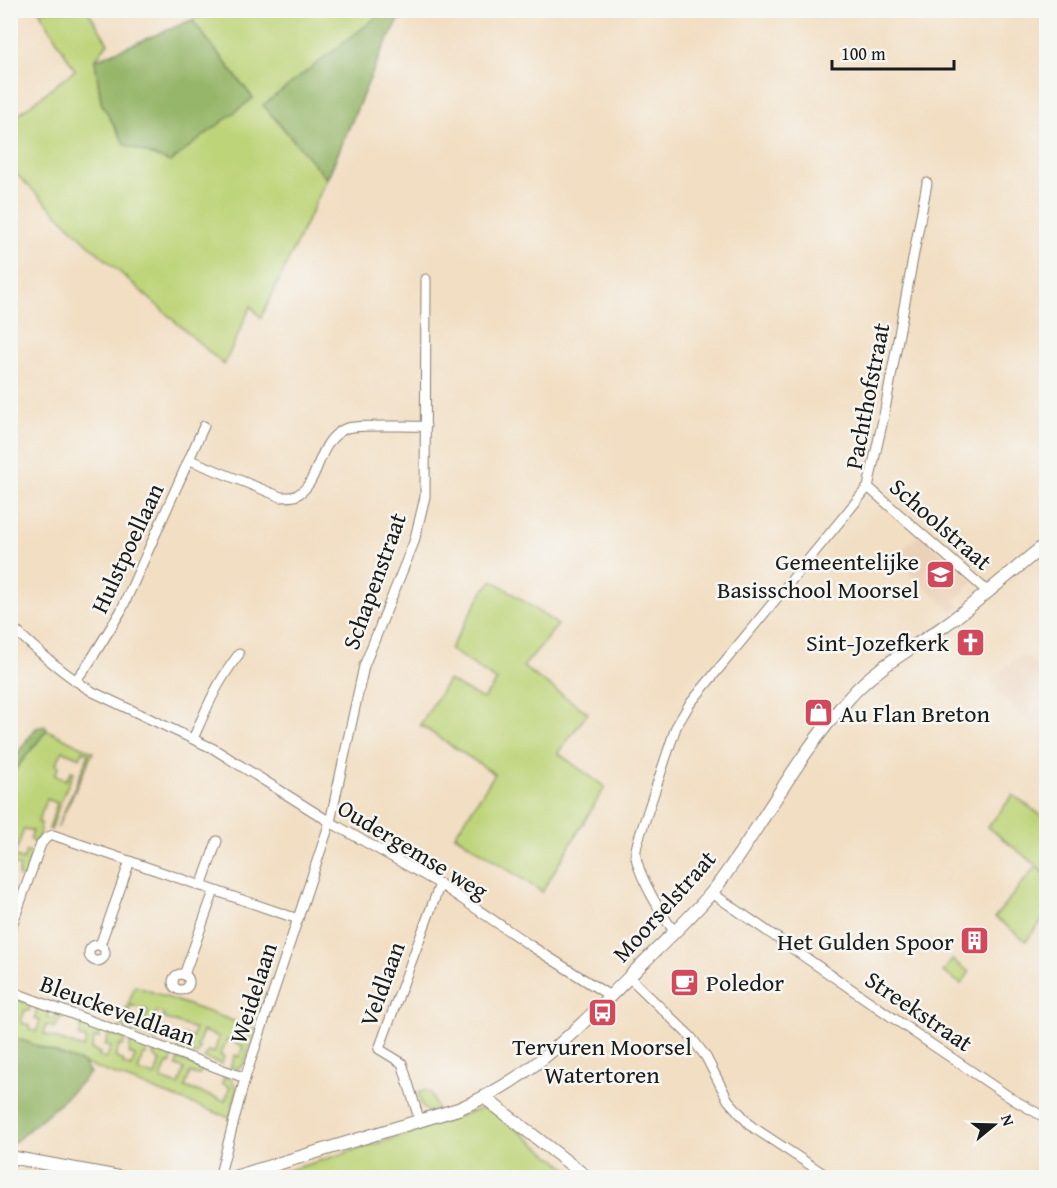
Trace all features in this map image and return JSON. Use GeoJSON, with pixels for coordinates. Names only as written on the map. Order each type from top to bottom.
{"type":"FeatureCollection","features":[{"type":"Feature","properties":{"kind":"street","name":"Pachthofstraat"},"geometry":{"type":"LineString","coordinates":[[674,931],[648,887],[636,856],[639,838],[676,727],[689,705],[868,487],[927,183]]}},
{"type":"Feature","properties":{"kind":"street","name":"Schapenstraat"},"geometry":{"type":"LineString","coordinates":[[330,822],[364,666],[414,542],[425,497],[426,279]]}},
{"type":"Feature","properties":{"kind":"street","name":"Hulstpoellaan"},"geometry":{"type":"LineString","coordinates":[[75,681],[121,611],[204,426]]}},
{"type":"Feature","properties":{"kind":"street"},"geometry":{"type":"LineString","coordinates":[[190,460],[281,497],[295,496],[309,484],[325,447],[336,434],[349,427],[426,426]]}},
{"type":"Feature","properties":{"kind":"street","name":"Schoolstraat"},"geometry":{"type":"LineString","coordinates":[[868,487],[987,591]]}},
{"type":"Feature","properties":{"kind":"street","name":"Moorselstraat"},"geometry":{"type":"LineString","coordinates":[[231,1178],[420,1122],[485,1098],[548,1055],[712,893],[778,798],[806,753],[850,696],[882,668],[943,627],[1047,544]]}},
{"type":"Feature","properties":{"kind":"street","name":"Oudergemse weg"},"geometry":{"type":"LineString","coordinates":[[10,625],[75,681],[93,692],[214,749],[330,822],[440,884],[610,996]]}},
{"type":"Feature","properties":{"kind":"street"},"geometry":{"type":"LineString","coordinates":[[193,739],[221,676],[239,654]]}},
{"type":"Feature","properties":{"kind":"street","name":"Weidelaan"},"geometry":{"type":"LineString","coordinates":[[219,1178],[245,1078],[330,822]]}},
{"type":"Feature","properties":{"kind":"street"},"geometry":{"type":"LineString","coordinates":[[10,931],[41,844],[49,836],[59,836],[298,920]]}},
{"type":"Feature","properties":{"kind":"street"},"geometry":{"type":"LineString","coordinates":[[201,886],[217,841]]}},
{"type":"Feature","properties":{"kind":"street"},"geometry":{"type":"LineString","coordinates":[[100,945],[130,861]]}},
{"type":"Feature","properties":{"kind":"street","name":"Veldlaan"},"geometry":{"type":"LineString","coordinates":[[420,1122],[402,1063],[379,1049],[440,884]]}},
{"type":"Feature","properties":{"kind":"street"},"geometry":{"type":"LineString","coordinates":[[184,975],[214,891]]}},
{"type":"Feature","properties":{"kind":"street","name":"Streekstraat"},"geometry":{"type":"LineString","coordinates":[[712,893],[1014,1100],[1047,1118]]}},
{"type":"Feature","properties":{"kind":"street"},"geometry":{"type":"LineString","coordinates":[[629,977],[691,1037],[706,1057],[728,1100],[752,1126],[830,1178]]}},
{"type":"Feature","properties":{"kind":"street","name":"Bleuckeveldlaan"},"geometry":{"type":"LineString","coordinates":[[10,991],[245,1078]]}},
{"type":"Feature","properties":{"kind":"street"},"geometry":{"type":"LineString","coordinates":[[485,1098],[588,1178]]}},
{"type":"Feature","properties":{"kind":"street"},"geometry":{"type":"LineString","coordinates":[[10,1157],[125,1178]]}},
{"type":"Feature","properties":{"kind":"shaded area","name":"Gemeentelijke Basisschool Moorsel"},"geometry":{"type":"Polygon","coordinates":[[[920,535],[973,581],[955,601],[959,605],[953,612],[892,557],[920,535]]]}},
{"type":"Feature","properties":{"kind":"shaded area"},"geometry":{"type":"Polygon","coordinates":[[[1027,656],[1046,675],[1046,707],[1032,723],[989,683],[1013,660],[1027,656]]]}},
{"type":"Feature","properties":{"kind":"green space"},"geometry":{"type":"Polygon","coordinates":[[[211,10],[404,11],[382,50],[327,179],[261,318],[251,306],[224,365],[87,243],[11,169],[10,121],[75,70],[39,11],[88,11],[108,43],[95,60],[101,102],[125,145],[253,98],[192,20],[211,10]]]}},
{"type":"Feature","properties":{"kind":"green space"},"geometry":{"type":"Polygon","coordinates":[[[386,10],[404,11],[382,50],[327,179],[263,105],[386,10]]]}},
{"type":"Feature","properties":{"kind":"green space"},"geometry":{"type":"Polygon","coordinates":[[[192,20],[253,98],[170,162],[125,145],[101,102],[95,60],[192,20]]]}},
{"type":"Feature","properties":{"kind":"green space"},"geometry":{"type":"Polygon","coordinates":[[[493,580],[558,625],[523,667],[588,713],[558,753],[605,787],[542,892],[455,835],[495,774],[420,725],[448,680],[483,699],[497,681],[450,649],[484,590],[493,580]]]}},
{"type":"Feature","properties":{"kind":"green space"},"geometry":{"type":"Polygon","coordinates":[[[45,726],[47,730],[11,775],[11,762],[36,728],[45,726]]]}},
{"type":"Feature","properties":{"kind":"green space"},"geometry":{"type":"Polygon","coordinates":[[[47,730],[93,752],[57,828],[89,754],[83,751],[80,758],[63,751],[56,764],[59,766],[55,775],[66,780],[71,771],[74,772],[51,830],[49,829],[57,803],[47,799],[38,822],[41,823],[41,829],[36,844],[30,839],[33,831],[24,829],[14,856],[23,860],[26,852],[33,852],[24,879],[18,876],[20,867],[12,864],[11,867],[11,775],[47,730]]]}},
{"type":"Feature","properties":{"kind":"green space"},"geometry":{"type":"Polygon","coordinates":[[[1013,795],[1046,819],[1046,873],[988,827],[1013,795]]]}},
{"type":"Feature","properties":{"kind":"green space"},"geometry":{"type":"Polygon","coordinates":[[[1036,866],[1046,875],[1046,916],[1026,941],[995,917],[1036,866]]]}},
{"type":"Feature","properties":{"kind":"green space"},"geometry":{"type":"Polygon","coordinates":[[[952,960],[969,973],[961,984],[943,972],[952,960]]]}},
{"type":"Feature","properties":{"kind":"green space"},"geometry":{"type":"Polygon","coordinates":[[[135,986],[256,1029],[244,1065],[237,1069],[230,1068],[235,1055],[239,1057],[243,1046],[227,1040],[220,1055],[224,1057],[221,1064],[204,1058],[208,1051],[214,1053],[219,1037],[203,1031],[197,1047],[200,1048],[197,1055],[177,1048],[184,1035],[192,1038],[195,1029],[163,1018],[164,1014],[157,1012],[152,1023],[160,1026],[158,1041],[133,1031],[138,1021],[144,1023],[148,1011],[131,1005],[126,1020],[128,1022],[126,1029],[120,1026],[135,986]]]}},
{"type":"Feature","properties":{"kind":"green space"},"geometry":{"type":"Polygon","coordinates":[[[13,997],[31,1004],[29,1011],[25,1010],[21,1022],[36,1032],[40,1021],[35,1018],[37,1006],[50,1011],[48,1018],[53,1020],[56,1013],[62,1016],[55,1028],[46,1025],[44,1034],[83,1048],[87,1040],[79,1036],[80,1022],[101,1030],[99,1038],[95,1037],[91,1049],[106,1059],[111,1047],[105,1045],[109,1033],[125,1039],[115,1057],[131,1067],[135,1056],[129,1053],[131,1041],[149,1048],[146,1055],[143,1055],[138,1071],[155,1076],[160,1061],[153,1055],[155,1050],[173,1057],[170,1064],[167,1063],[161,1079],[179,1085],[184,1069],[176,1066],[178,1059],[204,1069],[198,1075],[190,1073],[185,1087],[225,1101],[230,1087],[222,1083],[224,1076],[232,1079],[237,1090],[230,1118],[11,1036],[10,1022],[13,1023],[17,1011],[12,1009],[13,997]]]}},
{"type":"Feature","properties":{"kind":"green space"},"geometry":{"type":"Polygon","coordinates":[[[10,1036],[83,1063],[90,1073],[59,1104],[11,1145],[10,1036]]]}},
{"type":"Feature","properties":{"kind":"green space"},"geometry":{"type":"Polygon","coordinates":[[[424,1090],[431,1093],[437,1110],[428,1112],[422,1107],[418,1094],[424,1090]]]}},
{"type":"Feature","properties":{"kind":"green space"},"geometry":{"type":"Polygon","coordinates":[[[482,1108],[494,1112],[578,1177],[488,1177],[471,1167],[440,1178],[263,1178],[424,1129],[482,1108]]]}},
{"type":"Feature","properties":{"kind":"green space"},"geometry":{"type":"Polygon","coordinates":[[[471,1167],[488,1177],[440,1177],[471,1167]]]}},
{"type":"Feature","properties":{"kind":"place","name":"Gemeentelijke Basisschool Moorsel"},"geometry":{"type":"Point","coordinates":[940,575]}},
{"type":"Feature","properties":{"kind":"place","name":"Sint-Jozefkerk"},"geometry":{"type":"Point","coordinates":[970,642]}},
{"type":"Feature","properties":{"kind":"place","name":"Au Flan Breton"},"geometry":{"type":"Point","coordinates":[819,713]}},
{"type":"Feature","properties":{"kind":"place","name":"Het Gulden Spoor"},"geometry":{"type":"Point","coordinates":[975,941]}},
{"type":"Feature","properties":{"kind":"place","name":"Poledor"},"geometry":{"type":"Point","coordinates":[685,982]}},
{"type":"Feature","properties":{"kind":"place","name":"Tervuren Moorsel Watertoren"},"geometry":{"type":"Point","coordinates":[602,1013]}}]}
